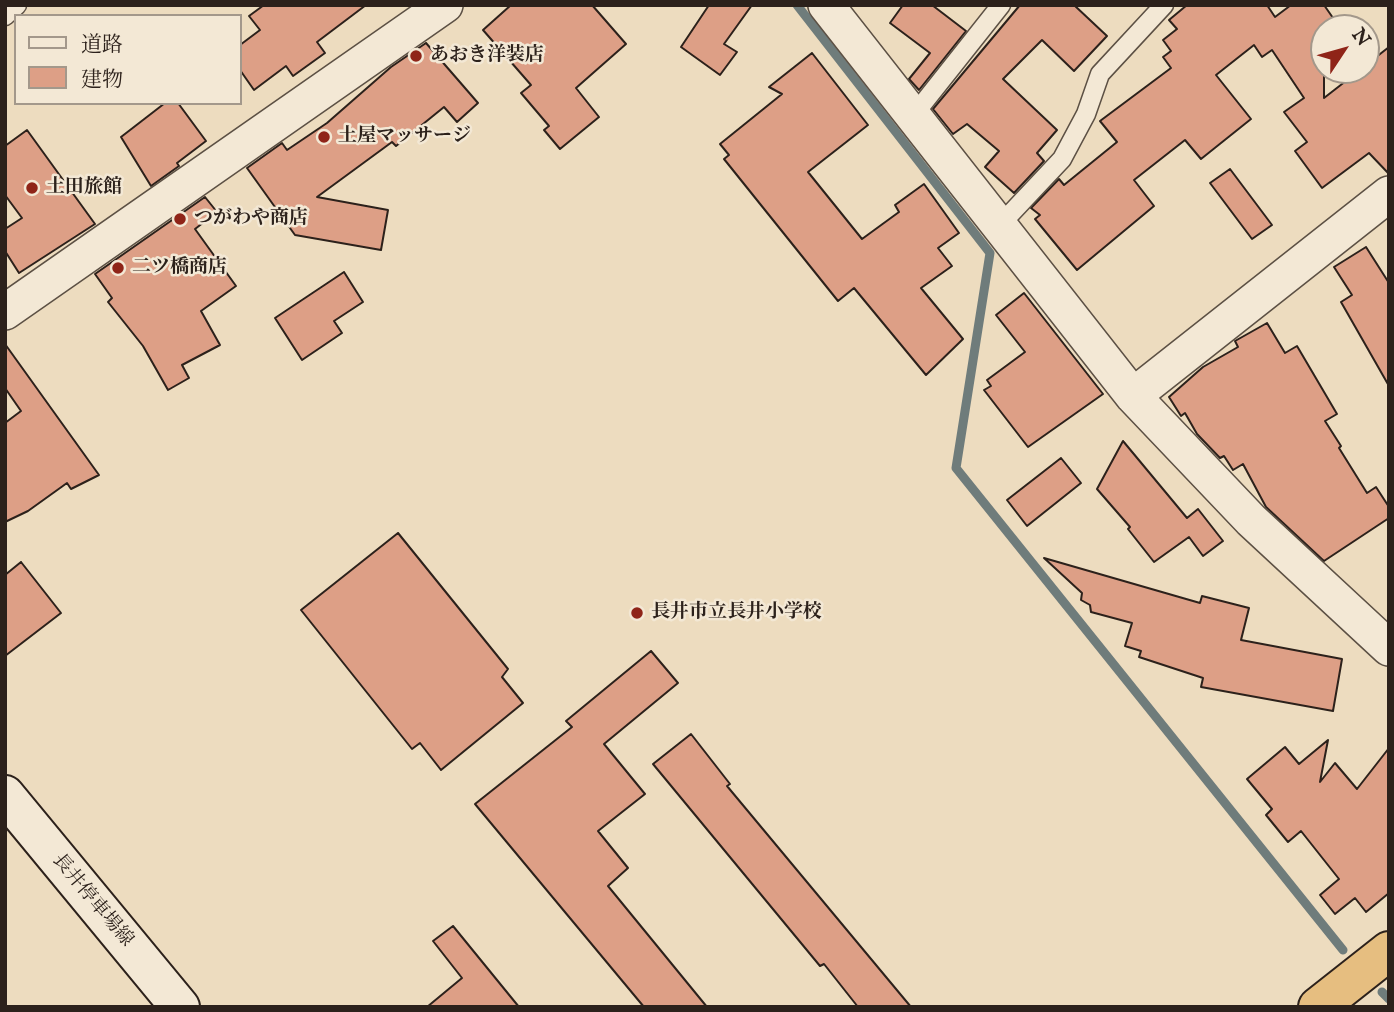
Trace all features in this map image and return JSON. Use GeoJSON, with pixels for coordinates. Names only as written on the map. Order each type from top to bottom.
{"type":"FeatureCollection","features":[{"type":"Feature","properties":{"kind":"highway"},"geometry":{"type":"LineString","coordinates":[[1318,1007],[1389,951]]}},
{"type":"Feature","properties":{"kind":"main road","name":"長井停車場線"},"geometry":{"type":"LineString","coordinates":[[5,795],[180,1007]]}},
{"type":"Feature","properties":{"kind":"street"},"geometry":{"type":"LineString","coordinates":[[5,312],[445,5]]}},
{"type":"Feature","properties":{"kind":"street"},"geometry":{"type":"LineString","coordinates":[[826,5],[1133,396],[1251,520],[1389,648]]}},
{"type":"Feature","properties":{"kind":"street"},"geometry":{"type":"LineString","coordinates":[[1133,396],[1389,194]]}},
{"type":"Feature","properties":{"kind":"lane"},"geometry":{"type":"LineString","coordinates":[[5,16],[16,5]]}},
{"type":"Feature","properties":{"kind":"lane"},"geometry":{"type":"LineString","coordinates":[[913,117],[1001,5]]}},
{"type":"Feature","properties":{"kind":"lane"},"geometry":{"type":"LineString","coordinates":[[999,226],[1062,159],[1086,114],[1100,74],[1164,5]]}},
{"type":"Feature","properties":{"kind":"building"},"geometry":{"type":"Polygon","coordinates":[[[264,5],[366,5],[317,42],[325,53],[293,76],[286,66],[254,90],[242,73],[242,44],[260,30],[249,16],[264,5]]]}},
{"type":"Feature","properties":{"kind":"building"},"geometry":{"type":"Polygon","coordinates":[[[511,5],[592,5],[626,44],[576,88],[599,117],[560,149],[544,130],[549,126],[521,93],[531,85],[483,30],[511,5]]]}},
{"type":"Feature","properties":{"kind":"building"},"geometry":{"type":"Polygon","coordinates":[[[709,5],[752,5],[724,44],[737,52],[720,75],[681,47],[709,5]]]}},
{"type":"Feature","properties":{"kind":"building"},"geometry":{"type":"Polygon","coordinates":[[[903,5],[932,5],[966,31],[919,90],[909,79],[930,53],[890,23],[903,5]]]}},
{"type":"Feature","properties":{"kind":"building"},"geometry":{"type":"Polygon","coordinates":[[[1020,5],[1074,5],[1107,36],[1074,71],[1042,40],[1003,79],[1057,130],[1037,153],[1044,161],[1014,193],[985,167],[999,151],[967,124],[953,134],[933,109],[1020,5]]]}},
{"type":"Feature","properties":{"kind":"building"},"geometry":{"type":"Polygon","coordinates":[[[1187,5],[1267,5],[1275,17],[1291,5],[1324,5],[1330,14],[1310,14],[1310,84],[1324,84],[1324,98],[1342,84],[1380,84],[1380,54],[1389,47],[1389,174],[1369,153],[1322,188],[1295,151],[1307,142],[1284,112],[1304,98],[1272,50],[1262,57],[1254,45],[1216,75],[1251,119],[1201,159],[1185,140],[1134,180],[1154,206],[1077,270],[1035,219],[1040,215],[1031,208],[1059,179],[1064,185],[1117,142],[1100,121],[1171,68],[1163,57],[1171,51],[1163,40],[1177,29],[1169,20],[1187,5]]]}},
{"type":"Feature","properties":{"kind":"building"},"geometry":{"type":"Polygon","coordinates":[[[426,43],[478,103],[457,122],[444,107],[396,146],[392,142],[317,197],[388,210],[381,250],[295,235],[247,168],[282,143],[287,150],[327,123],[391,67],[426,43]]]}},
{"type":"Feature","properties":{"kind":"building"},"geometry":{"type":"Polygon","coordinates":[[[812,53],[868,125],[808,172],[862,239],[899,212],[895,205],[924,184],[959,233],[938,248],[952,266],[921,288],[963,339],[926,375],[854,288],[838,301],[724,159],[729,155],[720,144],[782,94],[769,87],[812,53]]]}},
{"type":"Feature","properties":{"kind":"building"},"geometry":{"type":"Polygon","coordinates":[[[162,105],[179,105],[206,141],[177,163],[179,166],[151,186],[121,137],[162,105]]]}},
{"type":"Feature","properties":{"kind":"building"},"geometry":{"type":"Polygon","coordinates":[[[27,130],[95,224],[19,273],[5,251],[5,229],[22,218],[5,195],[5,146],[27,130]]]}},
{"type":"Feature","properties":{"kind":"building"},"geometry":{"type":"Polygon","coordinates":[[[1230,169],[1272,225],[1252,239],[1210,183],[1230,169]]]}},
{"type":"Feature","properties":{"kind":"building"},"geometry":{"type":"Polygon","coordinates":[[[205,197],[217,212],[195,229],[236,286],[201,311],[220,345],[182,365],[189,378],[168,390],[143,346],[108,302],[112,298],[95,274],[205,197]]]}},
{"type":"Feature","properties":{"kind":"building"},"geometry":{"type":"Polygon","coordinates":[[[1366,247],[1389,283],[1389,386],[1341,302],[1352,295],[1334,267],[1366,247]]]}},
{"type":"Feature","properties":{"kind":"building"},"geometry":{"type":"Polygon","coordinates":[[[344,272],[363,302],[334,321],[342,333],[302,360],[275,318],[344,272]]]}},
{"type":"Feature","properties":{"kind":"building"},"geometry":{"type":"Polygon","coordinates":[[[1024,293],[1103,394],[1028,447],[984,390],[991,386],[987,380],[1025,352],[996,315],[1024,293]]]}},
{"type":"Feature","properties":{"kind":"building"},"geometry":{"type":"Polygon","coordinates":[[[1267,323],[1285,353],[1297,346],[1337,414],[1325,421],[1341,446],[1339,448],[1367,493],[1376,487],[1389,507],[1389,518],[1324,561],[1266,507],[1243,464],[1233,470],[1224,456],[1220,458],[1197,434],[1185,413],[1181,416],[1169,397],[1203,367],[1238,347],[1235,341],[1267,323]]]}},
{"type":"Feature","properties":{"kind":"building"},"geometry":{"type":"Polygon","coordinates":[[[5,344],[99,475],[71,489],[67,483],[28,511],[5,522],[5,423],[21,411],[5,388],[5,344]]]}},
{"type":"Feature","properties":{"kind":"building"},"geometry":{"type":"Polygon","coordinates":[[[1123,441],[1187,518],[1198,509],[1223,541],[1203,556],[1189,537],[1154,562],[1128,529],[1130,527],[1097,489],[1123,441]]]}},
{"type":"Feature","properties":{"kind":"building"},"geometry":{"type":"Polygon","coordinates":[[[1061,458],[1081,483],[1027,526],[1007,500],[1061,458]]]}},
{"type":"Feature","properties":{"kind":"building"},"geometry":{"type":"Polygon","coordinates":[[[398,533],[508,669],[502,677],[523,703],[441,770],[420,743],[412,749],[301,610],[398,533]]]}},
{"type":"Feature","properties":{"kind":"building"},"geometry":{"type":"Polygon","coordinates":[[[1044,558],[1200,603],[1202,596],[1249,608],[1241,640],[1342,659],[1333,711],[1201,687],[1203,678],[1139,657],[1141,651],[1125,646],[1132,623],[1091,612],[1090,605],[1081,600],[1082,593],[1044,558]]]}},
{"type":"Feature","properties":{"kind":"building"},"geometry":{"type":"Polygon","coordinates":[[[21,562],[61,613],[5,656],[5,575],[21,562]]]}},
{"type":"Feature","properties":{"kind":"building"},"geometry":{"type":"Polygon","coordinates":[[[651,651],[678,683],[604,744],[645,794],[598,831],[628,868],[608,886],[707,1007],[644,1007],[475,804],[572,727],[566,721],[651,651]]]}},
{"type":"Feature","properties":{"kind":"building"},"geometry":{"type":"Polygon","coordinates":[[[691,734],[730,784],[727,786],[911,1007],[858,1007],[824,964],[820,966],[653,764],[691,734]]]}},
{"type":"Feature","properties":{"kind":"building"},"geometry":{"type":"Polygon","coordinates":[[[1328,740],[1320,782],[1335,763],[1357,789],[1389,748],[1389,893],[1366,912],[1355,898],[1335,914],[1320,895],[1339,879],[1301,831],[1288,842],[1266,815],[1272,809],[1247,779],[1285,747],[1299,764],[1328,740]]]}},
{"type":"Feature","properties":{"kind":"building"},"geometry":{"type":"Polygon","coordinates":[[[453,926],[519,1007],[427,1007],[462,978],[433,941],[453,926]]]}},
{"type":"Feature","properties":{"kind":"waterway"},"geometry":{"type":"LineString","coordinates":[[797,5],[990,253],[956,468],[1343,950]]}},
{"type":"Feature","properties":{"kind":"waterway"},"geometry":{"type":"LineString","coordinates":[[1382,992],[1389,999]]}},
{"type":"Feature","properties":{"kind":"place","name":"あおき洋装店"},"geometry":{"type":"Point","coordinates":[416,56]}},
{"type":"Feature","properties":{"kind":"place","name":"土屋マッサージ"},"geometry":{"type":"Point","coordinates":[324,137]}},
{"type":"Feature","properties":{"kind":"place","name":"土田旅館"},"geometry":{"type":"Point","coordinates":[32,188]}},
{"type":"Feature","properties":{"kind":"place","name":"つがわや商店"},"geometry":{"type":"Point","coordinates":[180,219]}},
{"type":"Feature","properties":{"kind":"place","name":"二ツ橋商店"},"geometry":{"type":"Point","coordinates":[118,268]}},
{"type":"Feature","properties":{"kind":"place","name":"長井市立長井小学校"},"geometry":{"type":"Point","coordinates":[637,613]}}]}
